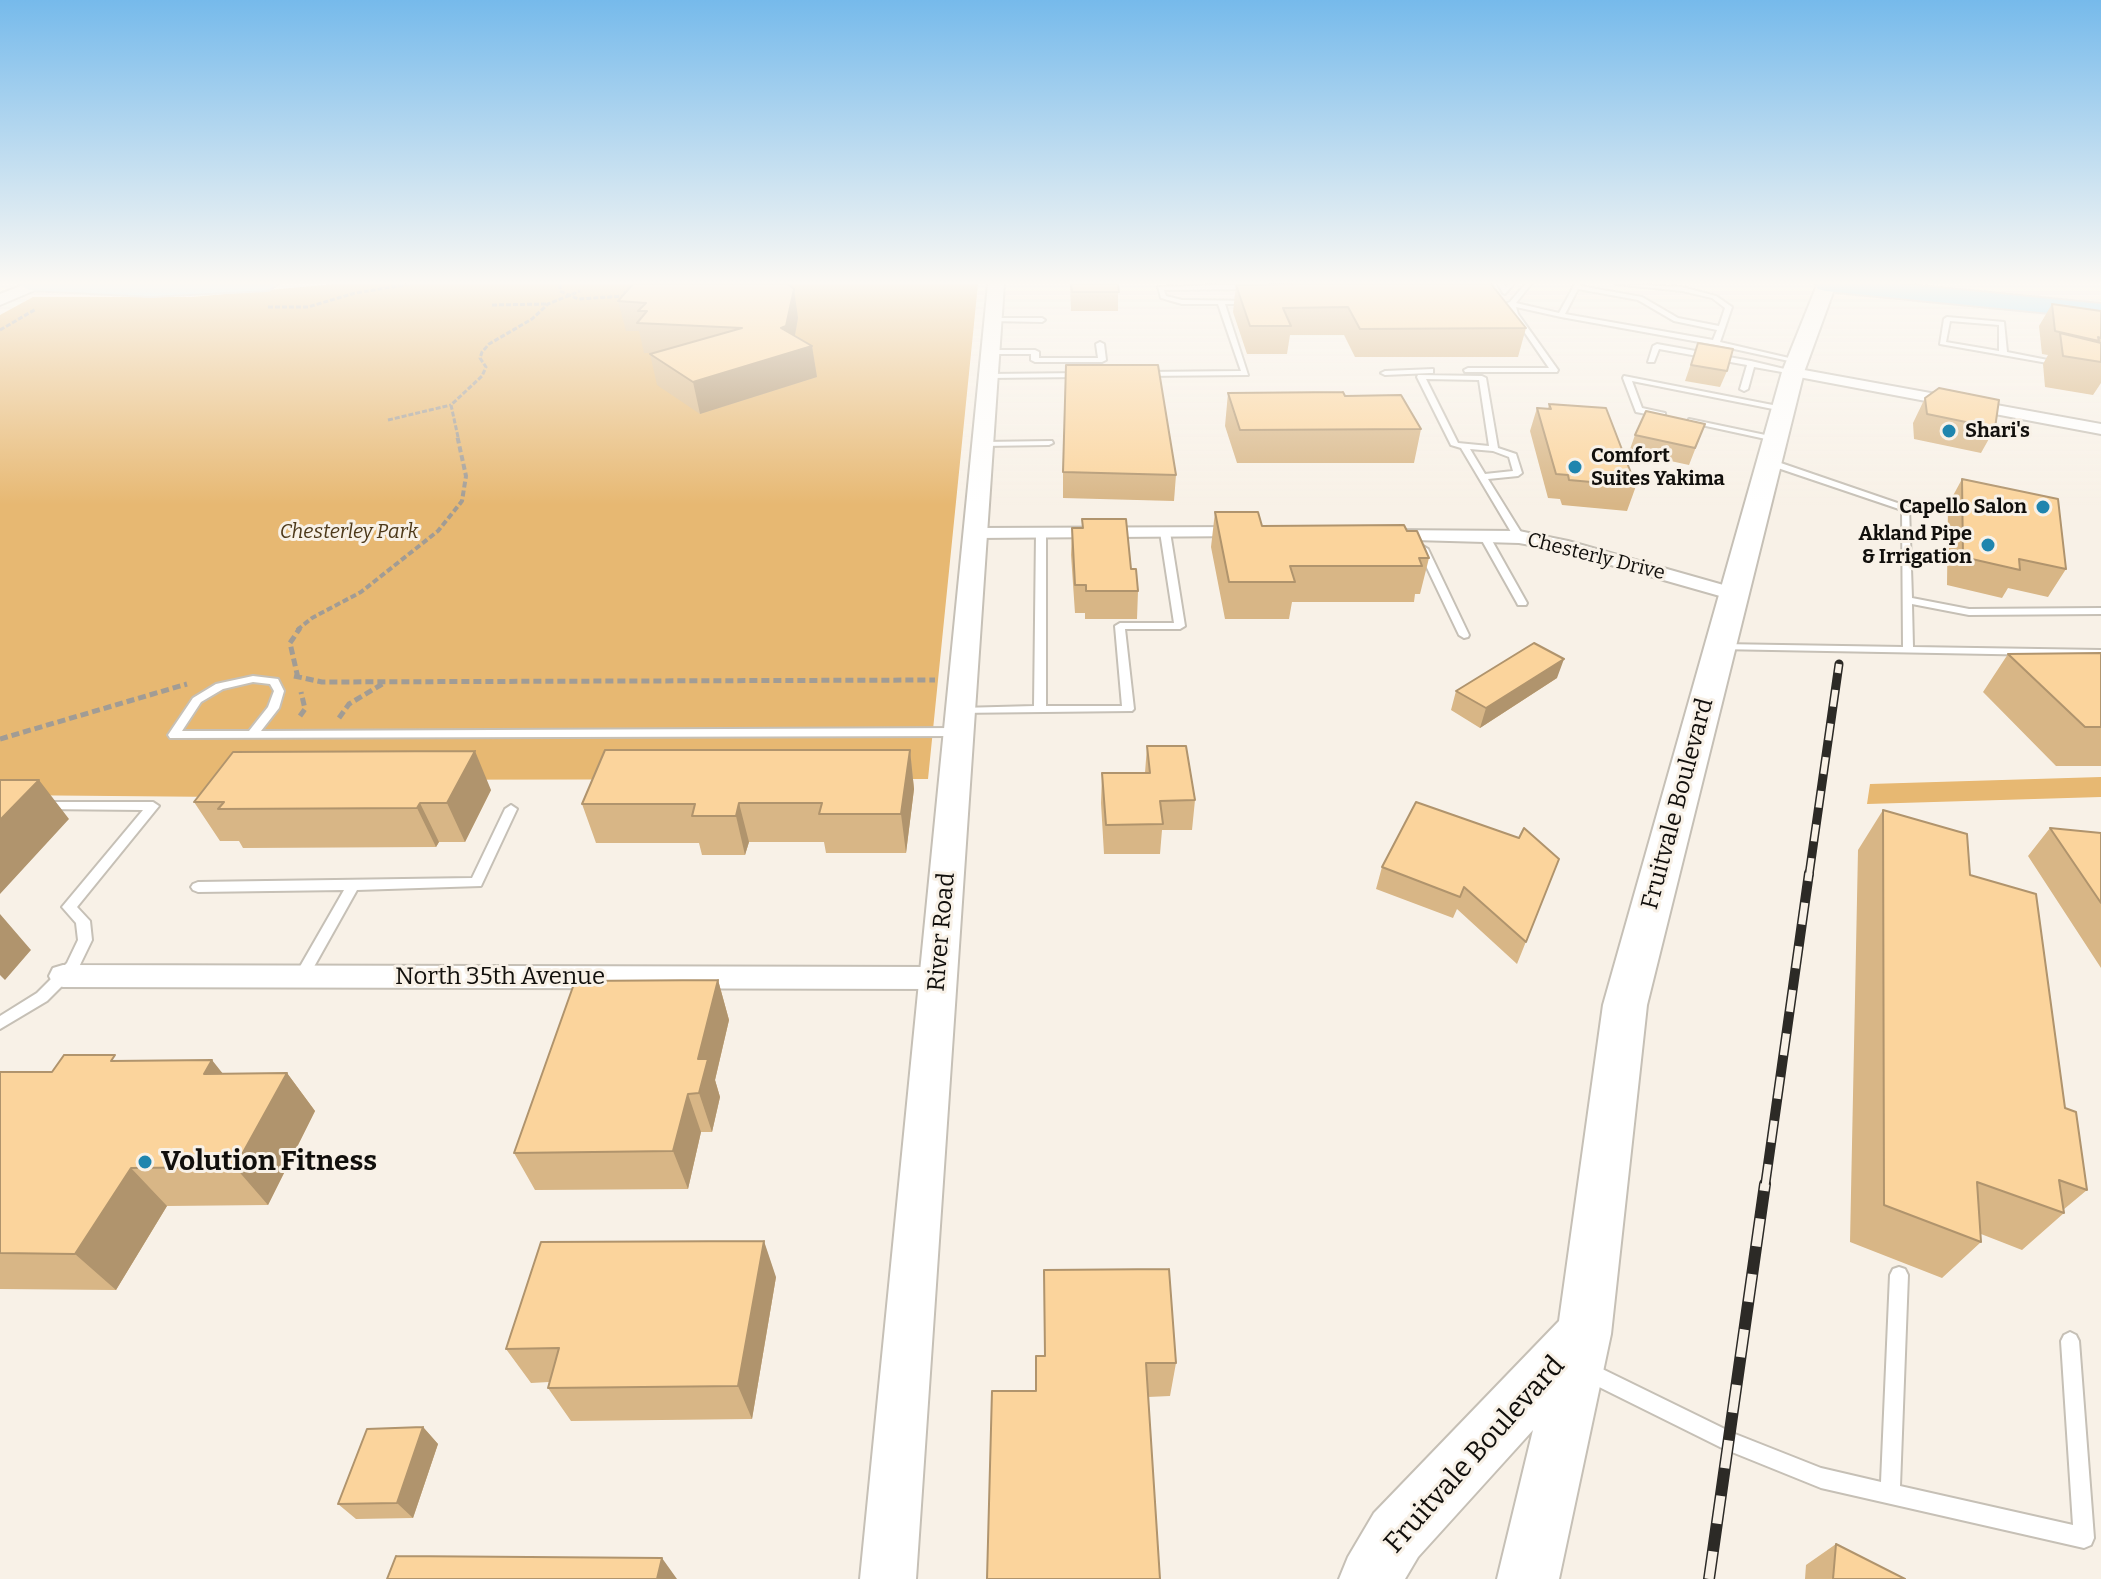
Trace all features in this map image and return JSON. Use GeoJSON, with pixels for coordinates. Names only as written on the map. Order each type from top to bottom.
{"type":"FeatureCollection","features":[{"type":"Feature","properties":{"kind":"main road","name":"Fruitvale Boulevard"},"geometry":{"type":"LineString","coordinates":[[1528,1579],[1580,1350],[1625,1005],[1799,358]]}},
{"type":"Feature","properties":{"kind":"main road","name":"Fruitvale Boulevard"},"geometry":{"type":"LineString","coordinates":[[1370,1579],[1396,1535],[1580,1350]]}},
{"type":"Feature","properties":{"kind":"street","name":"River Road"},"geometry":{"type":"LineString","coordinates":[[888,1579],[990,358]]}},
{"type":"Feature","properties":{"kind":"street"},"geometry":{"type":"LineString","coordinates":[[1795,367],[2101,429]]}},
{"type":"Feature","properties":{"kind":"street"},"geometry":{"type":"LineString","coordinates":[[975,533],[1269,533]]}},
{"type":"Feature","properties":{"kind":"street","name":"Chesterly Drive"},"geometry":{"type":"LineString","coordinates":[[1372,535],[1519,537],[1561,545],[1734,594]]}},
{"type":"Feature","properties":{"kind":"street","name":"North 35th Avenue"},"geometry":{"type":"LineString","coordinates":[[63,976],[938,978]]}},
{"type":"Feature","properties":{"kind":"lane"},"geometry":{"type":"LineString","coordinates":[[989,364],[1006,358]]}},
{"type":"Feature","properties":{"kind":"lane"},"geometry":{"type":"LineString","coordinates":[[1035,358],[1102,358]]}},
{"type":"Feature","properties":{"kind":"lane"},"geometry":{"type":"LineString","coordinates":[[1137,374],[1245,373],[1240,358]]}},
{"type":"Feature","properties":{"kind":"lane"},"geometry":{"type":"LineString","coordinates":[[1385,373],[1554,370],[1545,358]]}},
{"type":"Feature","properties":{"kind":"lane"},"geometry":{"type":"LineString","coordinates":[[1722,358],[1795,367]]}},
{"type":"Feature","properties":{"kind":"lane"},"geometry":{"type":"LineString","coordinates":[[1764,358],[1795,367]]}},
{"type":"Feature","properties":{"kind":"lane"},"geometry":{"type":"LineString","coordinates":[[2031,358],[2063,363]]}},
{"type":"Feature","properties":{"kind":"lane"},"geometry":{"type":"LineString","coordinates":[[1744,389],[1751,363]]}},
{"type":"Feature","properties":{"kind":"lane"},"geometry":{"type":"LineString","coordinates":[[989,364],[1092,375]]}},
{"type":"Feature","properties":{"kind":"lane"},"geometry":{"type":"LineString","coordinates":[[1483,477],[1518,473],[1513,456],[1494,449],[1455,445],[1421,377],[1482,378],[1494,449]]}},
{"type":"Feature","properties":{"kind":"lane"},"geometry":{"type":"LineString","coordinates":[[1669,416],[1639,410],[1627,378],[1776,437],[1906,509],[1908,650]]}},
{"type":"Feature","properties":{"kind":"lane"},"geometry":{"type":"LineString","coordinates":[[1684,420],[1776,437]]}},
{"type":"Feature","properties":{"kind":"lane"},"geometry":{"type":"LineString","coordinates":[[983,444],[1049,443]]}},
{"type":"Feature","properties":{"kind":"lane"},"geometry":{"type":"LineString","coordinates":[[1464,446],[1519,537]]}},
{"type":"Feature","properties":{"kind":"lane"},"geometry":{"type":"LineString","coordinates":[[253,734],[273,708],[279,691],[274,681],[253,679],[220,686],[197,700],[174,735],[328,734],[960,721],[1040,709],[1128,709],[1120,626],[1180,626],[1165,532]]}},
{"type":"Feature","properties":{"kind":"lane"},"geometry":{"type":"LineString","coordinates":[[1040,709],[1041,533]]}},
{"type":"Feature","properties":{"kind":"lane"},"geometry":{"type":"LineString","coordinates":[[1416,535],[1464,635]]}},
{"type":"Feature","properties":{"kind":"lane"},"geometry":{"type":"LineString","coordinates":[[1485,537],[1522,603]]}},
{"type":"Feature","properties":{"kind":"lane"},"geometry":{"type":"LineString","coordinates":[[1907,600],[1969,612],[2101,611]]}},
{"type":"Feature","properties":{"kind":"lane"},"geometry":{"type":"LineString","coordinates":[[1719,647],[2101,653]]}},
{"type":"Feature","properties":{"kind":"lane"},"geometry":{"type":"LineString","coordinates":[[0,1023],[42,997],[72,967],[85,940],[83,921],[69,907],[153,806],[31,805]]}},
{"type":"Feature","properties":{"kind":"lane"},"geometry":{"type":"LineString","coordinates":[[198,887],[476,883],[511,809]]}},
{"type":"Feature","properties":{"kind":"lane"},"geometry":{"type":"LineString","coordinates":[[301,977],[353,885]]}},
{"type":"Feature","properties":{"kind":"lane"},"geometry":{"type":"LineString","coordinates":[[1890,1494],[1899,1275]]}},
{"type":"Feature","properties":{"kind":"lane"},"geometry":{"type":"LineString","coordinates":[[1580,1350],[1729,1441],[1821,1478],[2084,1538],[2070,1341]]}},
{"type":"Feature","properties":{"kind":"path"},"geometry":{"type":"LineString","coordinates":[[388,420],[451,405],[482,376],[486,367],[480,358]]}},
{"type":"Feature","properties":{"kind":"path"},"geometry":{"type":"LineString","coordinates":[[286,734],[305,709],[291,656],[290,643],[294,633],[312,618],[361,592],[406,557],[438,531],[462,501],[466,476],[451,405]]}},
{"type":"Feature","properties":{"kind":"path"},"geometry":{"type":"LineString","coordinates":[[290,674],[310,682],[935,680]]}},
{"type":"Feature","properties":{"kind":"path"},"geometry":{"type":"LineString","coordinates":[[328,734],[349,704],[385,682]]}},
{"type":"Feature","properties":{"kind":"path"},"geometry":{"type":"LineString","coordinates":[[0,739],[187,684]]}},
{"type":"Feature","properties":{"kind":"green space","name":"Chesterley Park"},"geometry":{"type":"Polygon","coordinates":[[[0,358],[971,358],[928,779],[237,780],[224,797],[0,795],[0,358]]]}},
{"type":"Feature","properties":{"kind":"green space"},"geometry":{"type":"Polygon","coordinates":[[[2101,777],[2101,797],[1867,804],[1870,784],[2101,777]]]}},
{"type":"Feature","properties":{"kind":"building"},"geometry":{"type":"Polygon","coordinates":[[[656,358],[773,358],[693,382],[656,358]]]}},
{"type":"Feature","properties":{"kind":"building"},"geometry":{"type":"Polygon","coordinates":[[[1693,358],[1731,358],[1727,371],[1691,365],[1693,358]]]}},
{"type":"Feature","properties":{"kind":"building"},"geometry":{"type":"Polygon","coordinates":[[[2074,358],[2101,358],[2101,362],[2074,358]]]}},
{"type":"Feature","properties":{"kind":"building"},"geometry":{"type":"Polygon","coordinates":[[[1066,365],[1158,365],[1176,475],[1063,472],[1066,365]]]}},
{"type":"Feature","properties":{"kind":"building"},"geometry":{"type":"Polygon","coordinates":[[[1939,388],[1999,400],[1995,428],[1927,414],[1925,398],[1939,388]]]}},
{"type":"Feature","properties":{"kind":"building"},"geometry":{"type":"Polygon","coordinates":[[[1343,392],[1345,396],[1401,395],[1421,429],[1240,430],[1228,393],[1343,392]]]}},
{"type":"Feature","properties":{"kind":"building"},"geometry":{"type":"Polygon","coordinates":[[[1549,404],[1606,408],[1636,486],[1569,480],[1568,475],[1556,474],[1537,408],[1551,409],[1549,404]]]}},
{"type":"Feature","properties":{"kind":"building"},"geometry":{"type":"Polygon","coordinates":[[[1646,411],[1705,424],[1695,448],[1635,435],[1646,411]]]}},
{"type":"Feature","properties":{"kind":"building"},"geometry":{"type":"Polygon","coordinates":[[[1962,479],[2058,499],[2066,569],[2019,559],[2020,570],[1963,557],[1962,479]]]}},
{"type":"Feature","properties":{"kind":"building"},"geometry":{"type":"Polygon","coordinates":[[[1215,512],[1258,512],[1262,526],[1404,525],[1407,531],[1417,531],[1429,558],[1419,558],[1422,566],[1290,566],[1295,582],[1229,582],[1215,512]]]}},
{"type":"Feature","properties":{"kind":"building"},"geometry":{"type":"Polygon","coordinates":[[[1082,519],[1126,519],[1131,569],[1136,569],[1138,591],[1086,591],[1086,585],[1075,585],[1072,528],[1083,528],[1082,519]]]}},
{"type":"Feature","properties":{"kind":"building"},"geometry":{"type":"Polygon","coordinates":[[[1534,643],[1564,659],[1486,708],[1456,691],[1534,643]]]}},
{"type":"Feature","properties":{"kind":"building"},"geometry":{"type":"Polygon","coordinates":[[[2101,653],[2101,727],[2085,727],[2008,654],[2101,653]]]}},
{"type":"Feature","properties":{"kind":"building"},"geometry":{"type":"Polygon","coordinates":[[[1147,746],[1186,746],[1195,800],[1160,801],[1163,824],[1106,825],[1102,773],[1150,773],[1147,746]]]}},
{"type":"Feature","properties":{"kind":"building"},"geometry":{"type":"Polygon","coordinates":[[[605,750],[910,750],[901,814],[819,814],[822,803],[739,803],[736,816],[692,816],[695,804],[582,804],[605,750]]]}},
{"type":"Feature","properties":{"kind":"building"},"geometry":{"type":"Polygon","coordinates":[[[475,751],[447,803],[420,803],[417,808],[218,809],[224,802],[194,802],[233,752],[475,751]]]}},
{"type":"Feature","properties":{"kind":"building"},"geometry":{"type":"Polygon","coordinates":[[[0,780],[39,780],[0,820],[0,780]]]}},
{"type":"Feature","properties":{"kind":"building"},"geometry":{"type":"Polygon","coordinates":[[[1416,802],[1519,838],[1524,828],[1559,859],[1526,942],[1464,887],[1460,897],[1382,867],[1416,802]]]}},
{"type":"Feature","properties":{"kind":"building"},"geometry":{"type":"Polygon","coordinates":[[[1883,810],[1967,834],[1970,875],[2036,894],[2065,1108],[2076,1112],[2087,1190],[2059,1180],[2064,1213],[1977,1182],[1981,1242],[1884,1205],[1883,810]]]}},
{"type":"Feature","properties":{"kind":"building"},"geometry":{"type":"Polygon","coordinates":[[[2050,828],[2101,833],[2101,903],[2050,828]]]}},
{"type":"Feature","properties":{"kind":"building"},"geometry":{"type":"Polygon","coordinates":[[[718,980],[698,1059],[708,1059],[699,1093],[688,1094],[673,1151],[514,1153],[575,981],[718,980]]]}},
{"type":"Feature","properties":{"kind":"building"},"geometry":{"type":"Polygon","coordinates":[[[64,1055],[115,1055],[111,1061],[212,1060],[204,1074],[287,1073],[235,1167],[131,1168],[75,1254],[0,1253],[0,1072],[52,1072],[64,1055]]]}},
{"type":"Feature","properties":{"kind":"building"},"geometry":{"type":"Polygon","coordinates":[[[764,1241],[738,1386],[548,1388],[559,1348],[506,1349],[541,1242],[764,1241]]]}},
{"type":"Feature","properties":{"kind":"building"},"geometry":{"type":"Polygon","coordinates":[[[1169,1269],[1176,1363],[1146,1363],[1160,1579],[987,1579],[992,1391],[1036,1391],[1036,1356],[1045,1356],[1044,1270],[1169,1269]]]}},
{"type":"Feature","properties":{"kind":"building"},"geometry":{"type":"Polygon","coordinates":[[[423,1427],[397,1503],[338,1504],[367,1429],[423,1427]]]}},
{"type":"Feature","properties":{"kind":"building"},"geometry":{"type":"Polygon","coordinates":[[[1836,1544],[1905,1579],[1833,1579],[1836,1544]]]}},
{"type":"Feature","properties":{"kind":"building"},"geometry":{"type":"Polygon","coordinates":[[[396,1556],[662,1558],[657,1579],[387,1579],[396,1556]]]}},
{"type":"Feature","properties":{"kind":"railway"},"geometry":{"type":"LineString","coordinates":[[1809,875],[1839,664]]}},
{"type":"Feature","properties":{"kind":"railway"},"geometry":{"type":"LineString","coordinates":[[1765,1186],[1809,873]]}},
{"type":"Feature","properties":{"kind":"railway"},"geometry":{"type":"LineString","coordinates":[[1709,1579],[1765,1184]]}},
{"type":"Feature","properties":{"kind":"place","name":"Shari's"},"geometry":{"type":"Point","coordinates":[1949,431]}},
{"type":"Feature","properties":{"kind":"place","name":"Comfort Suites Yakima"},"geometry":{"type":"Point","coordinates":[1575,467]}},
{"type":"Feature","properties":{"kind":"place","name":"Capello Salon"},"geometry":{"type":"Point","coordinates":[2043,507]}},
{"type":"Feature","properties":{"kind":"place","name":"Akland Pipe & Irrigation"},"geometry":{"type":"Point","coordinates":[1988,545]}},
{"type":"Feature","properties":{"kind":"place","name":"Volution Fitness"},"geometry":{"type":"Point","coordinates":[145,1162]}}]}
